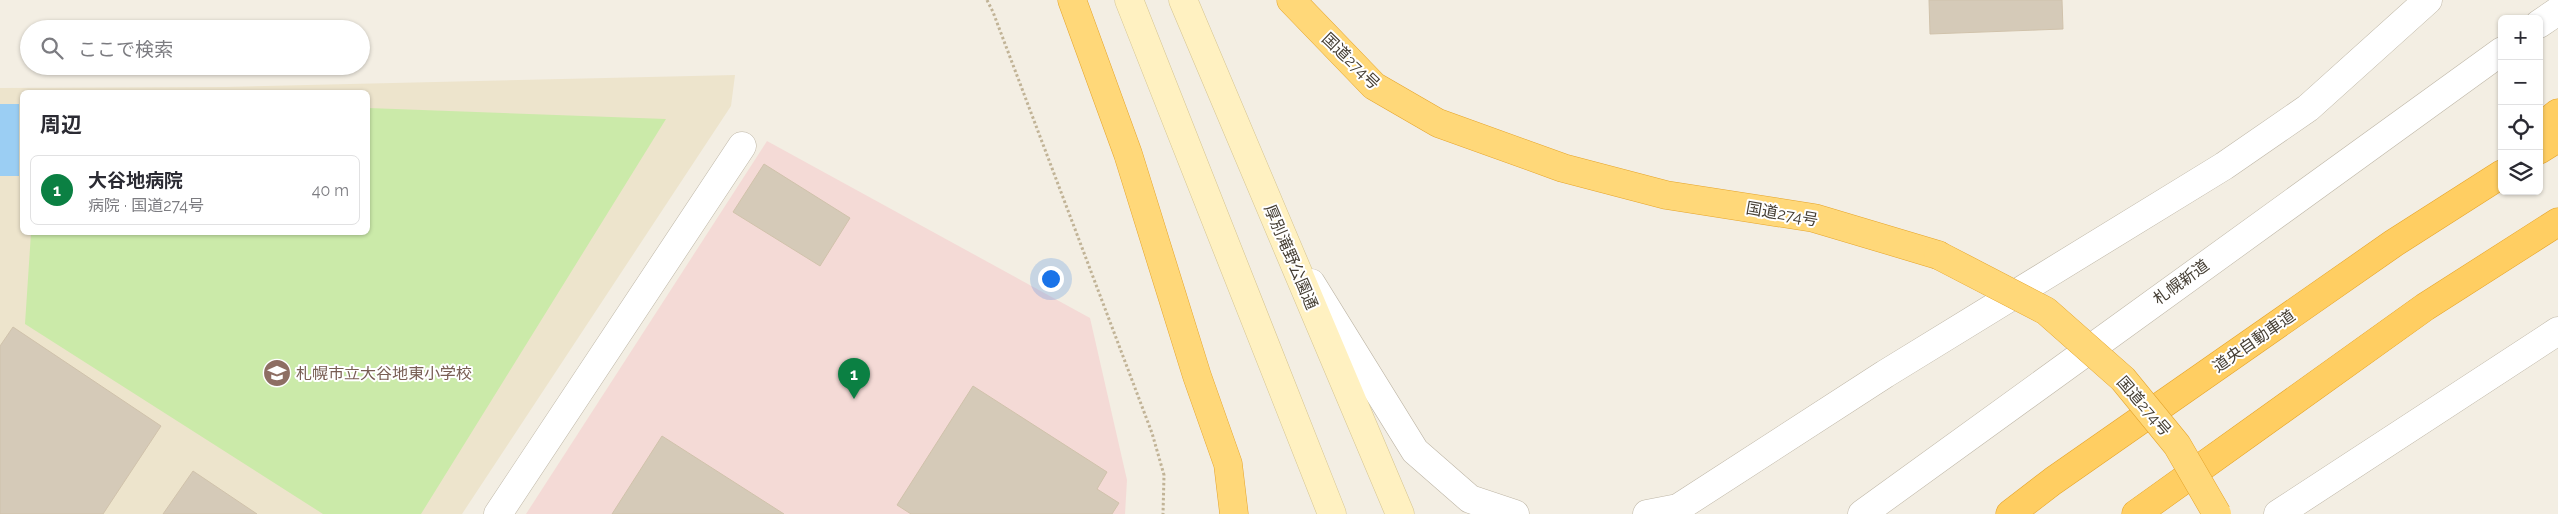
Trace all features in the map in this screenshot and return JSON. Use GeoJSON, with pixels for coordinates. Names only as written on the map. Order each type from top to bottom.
{"type":"FeatureCollection","features":[{"type":"Feature","properties":{"kind":"highway"},"geometry":{"type":"LineString","coordinates":[[1072,0],[1128,154],[1197,376],[1228,464],[1234,514]]}},
{"type":"Feature","properties":{"kind":"highway","name":"国道274号"},"geometry":{"type":"LineString","coordinates":[[1292,2],[1374,86],[1438,123],[1563,168],[1657,193],[1814,218],[1938,254],[2046,311],[2123,379],[2177,445],[2217,514]]}},
{"type":"Feature","properties":{"kind":"highway"},"geometry":{"type":"LineString","coordinates":[[2543,125],[2558,114]]}},
{"type":"Feature","properties":{"kind":"highway"},"geometry":{"type":"LineString","coordinates":[[2543,147],[2558,138]]}},
{"type":"Feature","properties":{"kind":"highway"},"geometry":{"type":"LineString","coordinates":[[2394,242],[2498,161]]}},
{"type":"Feature","properties":{"kind":"highway","name":"道央自動車道"},"geometry":{"type":"LineString","coordinates":[[2010,514],[2394,242],[2498,177]]}},
{"type":"Feature","properties":{"kind":"highway"},"geometry":{"type":"LineString","coordinates":[[2136,514],[2425,307],[2558,222]]}},
{"type":"Feature","properties":{"kind":"main road"},"geometry":{"type":"LineString","coordinates":[[1129,0],[1332,514]]}},
{"type":"Feature","properties":{"kind":"main road","name":"厚別滝野公園通"},"geometry":{"type":"LineString","coordinates":[[1183,0],[1400,514]]}},
{"type":"Feature","properties":{"kind":"street"},"geometry":{"type":"LineString","coordinates":[[1647,514],[1673,511],[1885,374],[2224,166],[2308,108],[2428,0]]}},
{"type":"Feature","properties":{"kind":"street"},"geometry":{"type":"LineString","coordinates":[[2543,21],[2558,11]]}},
{"type":"Feature","properties":{"kind":"street","name":"札幌新道"},"geometry":{"type":"LineString","coordinates":[[1862,514],[2498,55]]}},
{"type":"Feature","properties":{"kind":"street"},"geometry":{"type":"LineString","coordinates":[[498,514],[742,146]]}},
{"type":"Feature","properties":{"kind":"street"},"geometry":{"type":"LineString","coordinates":[[1283,237],[1415,451],[1470,499],[1515,514]]}},
{"type":"Feature","properties":{"kind":"street"},"geometry":{"type":"LineString","coordinates":[[2278,514],[2558,330]]}},
{"type":"Feature","properties":{"kind":"path"},"geometry":{"type":"LineString","coordinates":[[986,0],[993,12],[1152,433],[1164,475],[1163,514]]}},
{"type":"Feature","properties":{"kind":"shaded area","name":"札幌市立大谷地東小学校"},"geometry":{"type":"Polygon","coordinates":[[[735,75],[731,106],[462,514],[0,514],[0,88],[226,87],[735,75]]]}},
{"type":"Feature","properties":{"kind":"shaded area"},"geometry":{"type":"Polygon","coordinates":[[[767,141],[1090,318],[1127,480],[1125,514],[526,514],[767,141]]]}},
{"type":"Feature","properties":{"kind":"green space","name":"札幌市立大谷地東小学校"},"geometry":{"type":"Polygon","coordinates":[[[370,108],[666,119],[421,514],[323,514],[25,324],[31,235],[370,235],[370,108]]]}},
{"type":"Feature","properties":{"kind":"water"},"geometry":{"type":"Polygon","coordinates":[[[0,104],[19,104],[19,176],[0,176],[0,104]]]}},
{"type":"Feature","properties":{"kind":"building"},"geometry":{"type":"Polygon","coordinates":[[[1929,0],[2062,0],[2063,29],[1930,34],[1929,0]]]}},
{"type":"Feature","properties":{"kind":"building"},"geometry":{"type":"Polygon","coordinates":[[[764,164],[850,218],[820,266],[733,212],[764,164]]]}},
{"type":"Feature","properties":{"kind":"building"},"geometry":{"type":"Polygon","coordinates":[[[13,327],[161,426],[103,514],[0,514],[0,346],[13,327]]]}},
{"type":"Feature","properties":{"kind":"building"},"geometry":{"type":"Polygon","coordinates":[[[973,386],[1107,472],[1097,489],[1119,503],[1112,514],[911,514],[897,505],[973,386]]]}},
{"type":"Feature","properties":{"kind":"building"},"geometry":{"type":"Polygon","coordinates":[[[662,436],[784,514],[612,514],[662,436]]]}},
{"type":"Feature","properties":{"kind":"building"},"geometry":{"type":"Polygon","coordinates":[[[193,471],[257,514],[163,514],[193,471]]]}},
{"type":"Feature","properties":{"kind":"place","name":"札幌市立大谷地東小学校"},"geometry":{"type":"Point","coordinates":[277,373]}},
{"type":"Feature","properties":{"kind":"place","name":"大谷地病院"},"geometry":{"type":"Point","coordinates":[854,399]}}]}
